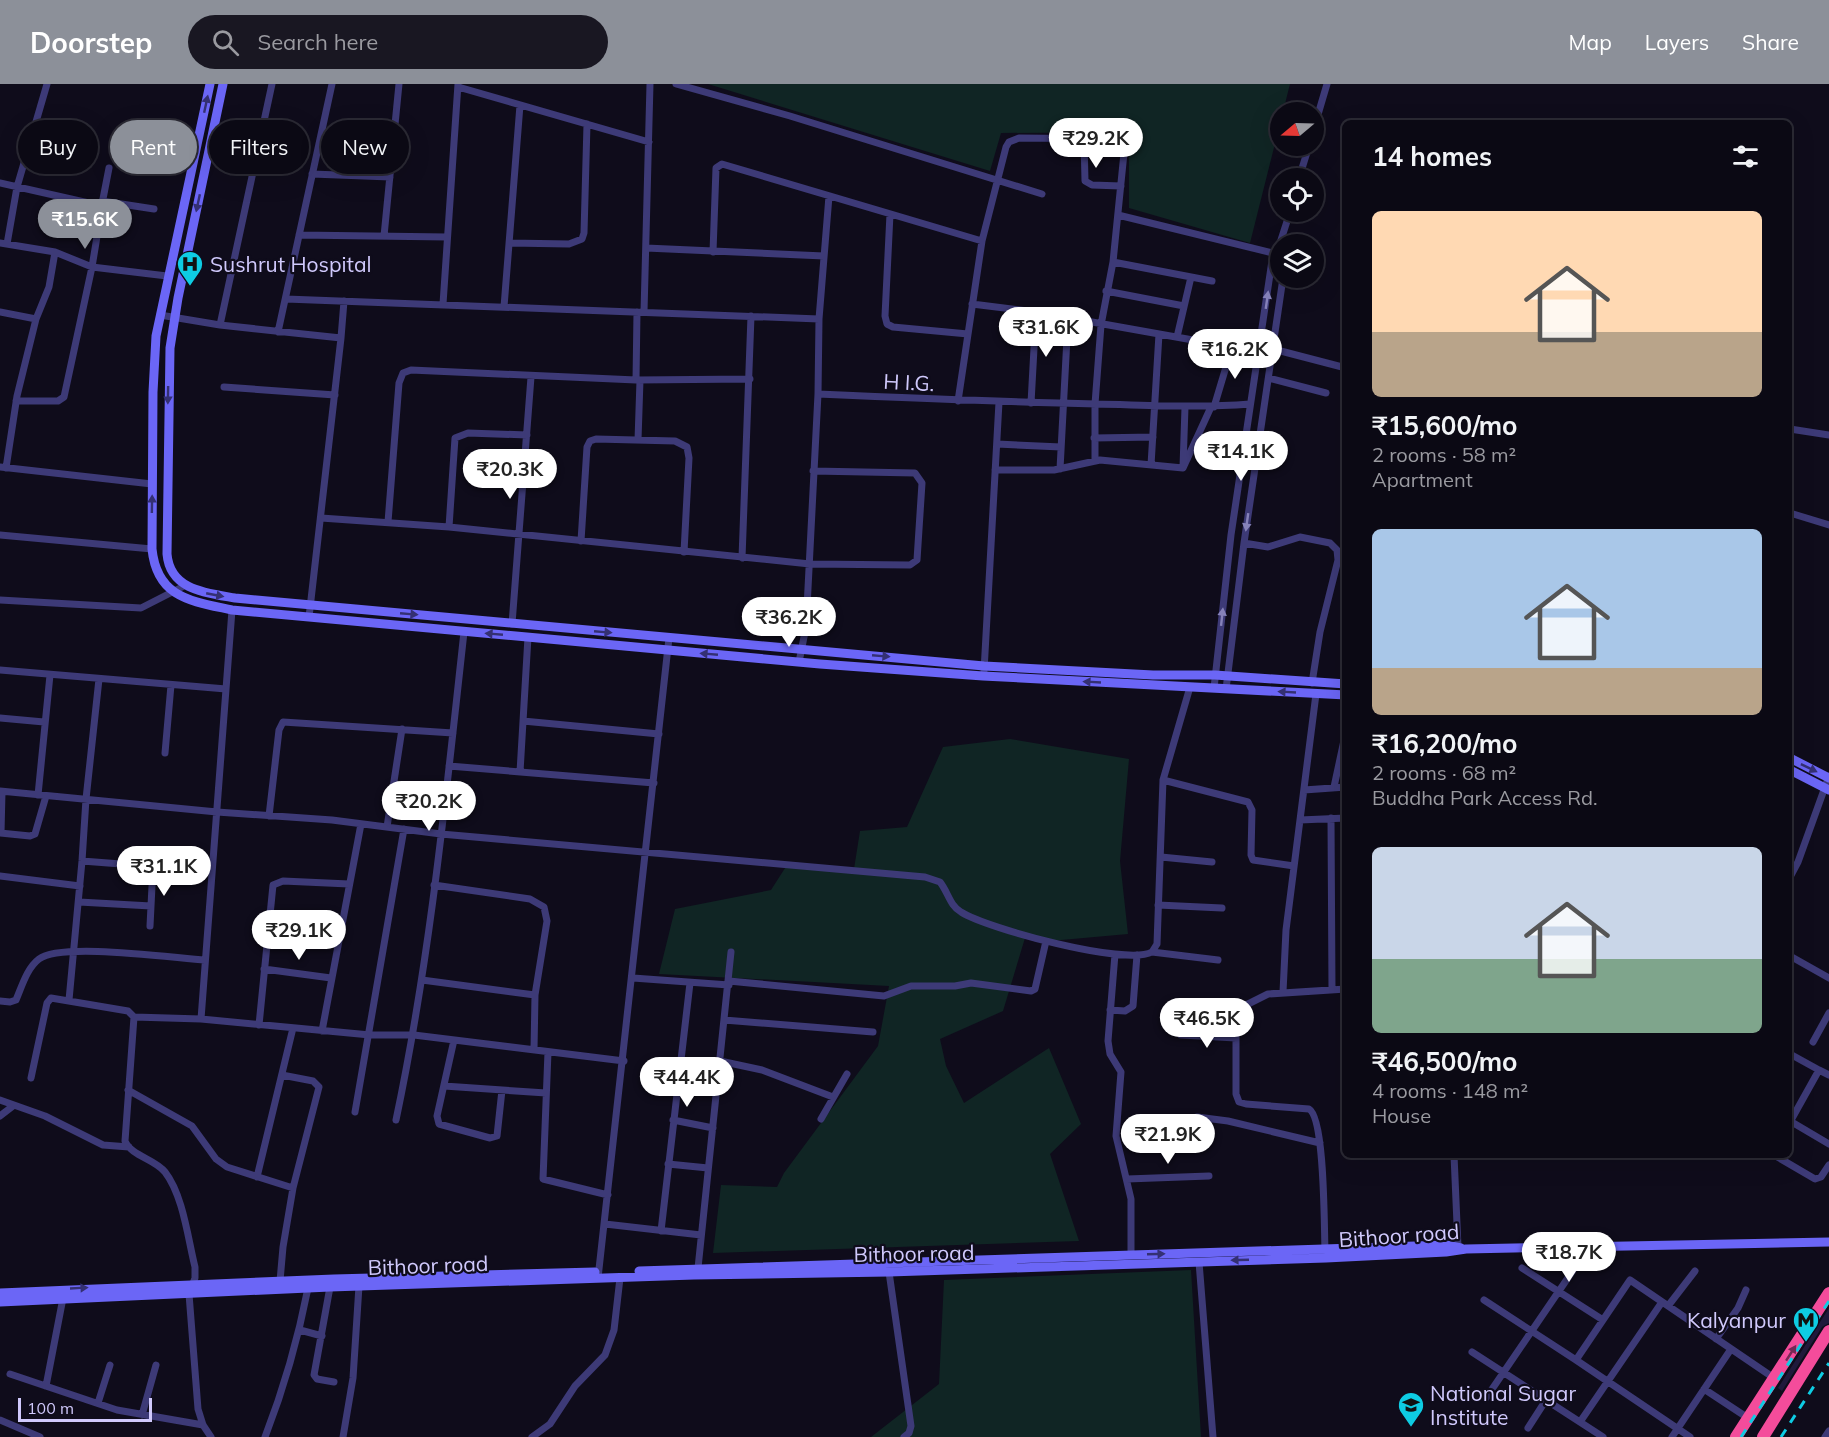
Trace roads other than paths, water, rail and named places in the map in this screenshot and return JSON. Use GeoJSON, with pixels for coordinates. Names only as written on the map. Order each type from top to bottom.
{"type":"FeatureCollection","features":[{"type":"Feature","properties":{"kind":"highway"},"geometry":{"type":"LineString","coordinates":[[1736,1437],[1829,1293]]}},
{"type":"Feature","properties":{"kind":"highway"},"geometry":{"type":"LineString","coordinates":[[1762,1437],[1829,1331]]}},
{"type":"Feature","properties":{"kind":"street"},"geometry":{"type":"LineString","coordinates":[[48,84],[3,243],[55,252],[92,267],[167,276]]}},
{"type":"Feature","properties":{"kind":"street"},"geometry":{"type":"LineString","coordinates":[[210,84],[167,276],[154,352],[152,549],[157,574],[173,593],[196,602],[232,610],[799,662],[983,676],[1342,695]]}},
{"type":"Feature","properties":{"kind":"street"},"geometry":{"type":"LineString","coordinates":[[223,84],[175,318],[169,371],[167,554],[172,573],[186,585],[210,594],[310,606],[984,666],[1153,675],[1215,675],[1342,684]]}},
{"type":"Feature","properties":{"kind":"street"},"geometry":{"type":"LineString","coordinates":[[220,326],[272,84]]}},
{"type":"Feature","properties":{"kind":"street"},"geometry":{"type":"LineString","coordinates":[[278,332],[332,84]]}},
{"type":"Feature","properties":{"kind":"street"},"geometry":{"type":"LineString","coordinates":[[384,236],[399,84]]}},
{"type":"Feature","properties":{"kind":"street"},"geometry":{"type":"LineString","coordinates":[[638,440],[640,312],[646,248],[650,84]]}},
{"type":"Feature","properties":{"kind":"street"},"geometry":{"type":"LineString","coordinates":[[676,84],[790,116],[1042,194]]}},
{"type":"Feature","properties":{"kind":"street"},"geometry":{"type":"LineString","coordinates":[[1322,102],[1327,84]]}},
{"type":"Feature","properties":{"kind":"street"},"geometry":{"type":"LineString","coordinates":[[443,304],[458,85],[649,142]]}},
{"type":"Feature","properties":{"kind":"street"},"geometry":{"type":"LineString","coordinates":[[504,307],[520,105]]}},
{"type":"Feature","properties":{"kind":"street"},"geometry":{"type":"LineString","coordinates":[[510,243],[569,244],[582,239],[587,124]]}},
{"type":"Feature","properties":{"kind":"street"},"geometry":{"type":"LineString","coordinates":[[958,401],[982,241],[1006,147],[1013,140],[1114,138],[1120,141],[1124,153],[1113,262],[1101,325],[1095,404],[1095,460]]}},
{"type":"Feature","properties":{"kind":"street"},"geometry":{"type":"LineString","coordinates":[[1084,139],[1085,181],[1092,185],[1121,186]]}},
{"type":"Feature","properties":{"kind":"street"},"geometry":{"type":"LineString","coordinates":[[713,252],[716,168],[719,165],[728,164],[982,241]]}},
{"type":"Feature","properties":{"kind":"street"},"geometry":{"type":"LineString","coordinates":[[16,401],[58,401],[64,397],[92,267],[108,168]]}},
{"type":"Feature","properties":{"kind":"street"},"geometry":{"type":"LineString","coordinates":[[312,174],[390,177]]}},
{"type":"Feature","properties":{"kind":"street"},"geometry":{"type":"LineString","coordinates":[[0,183],[102,203],[154,209]]}},
{"type":"Feature","properties":{"kind":"street"},"geometry":{"type":"LineString","coordinates":[[799,662],[803,649],[810,564],[819,319],[830,196]]}},
{"type":"Feature","properties":{"kind":"street"},"geometry":{"type":"LineString","coordinates":[[890,214],[885,316],[887,324],[893,327],[968,334]]}},
{"type":"Feature","properties":{"kind":"street"},"geometry":{"type":"LineString","coordinates":[[1118,215],[1270,252]]}},
{"type":"Feature","properties":{"kind":"street"},"geometry":{"type":"LineString","coordinates":[[299,235],[447,237]]}},
{"type":"Feature","properties":{"kind":"street"},"geometry":{"type":"LineString","coordinates":[[646,248],[824,256]]}},
{"type":"Feature","properties":{"kind":"street"},"geometry":{"type":"LineString","coordinates":[[55,252],[49,287],[36,319],[16,401],[3,468],[152,484]]}},
{"type":"Feature","properties":{"kind":"street"},"geometry":{"type":"LineString","coordinates":[[1113,262],[1212,281]]}},
{"type":"Feature","properties":{"kind":"street"},"geometry":{"type":"LineString","coordinates":[[1177,337],[1191,277]]}},
{"type":"Feature","properties":{"kind":"street"},"geometry":{"type":"LineString","coordinates":[[1214,688],[1231,535],[1250,404],[1271,288]]}},
{"type":"Feature","properties":{"kind":"street"},"geometry":{"type":"LineString","coordinates":[[1226,689],[1244,543],[1282,288]]}},
{"type":"Feature","properties":{"kind":"street"},"geometry":{"type":"LineString","coordinates":[[1106,291],[1184,306]]}},
{"type":"Feature","properties":{"kind":"street"},"geometry":{"type":"LineString","coordinates":[[286,299],[819,319]]}},
{"type":"Feature","properties":{"kind":"street"},"geometry":{"type":"LineString","coordinates":[[309,617],[344,301]]}},
{"type":"Feature","properties":{"kind":"street"},"geometry":{"type":"LineString","coordinates":[[972,304],[1036,312],[1232,347],[1273,349],[1342,367]]}},
{"type":"Feature","properties":{"kind":"street"},"geometry":{"type":"LineString","coordinates":[[0,312],[36,319]]}},
{"type":"Feature","properties":{"kind":"street"},"geometry":{"type":"LineString","coordinates":[[1031,403],[1036,312]]}},
{"type":"Feature","properties":{"kind":"street"},"geometry":{"type":"LineString","coordinates":[[160,315],[220,326],[341,338]]}},
{"type":"Feature","properties":{"kind":"street"},"geometry":{"type":"LineString","coordinates":[[742,558],[752,316]]}},
{"type":"Feature","properties":{"kind":"street"},"geometry":{"type":"LineString","coordinates":[[1060,469],[1068,319]]}},
{"type":"Feature","properties":{"kind":"street"},"geometry":{"type":"LineString","coordinates":[[1151,465],[1159,334]]}},
{"type":"Feature","properties":{"kind":"street"},"geometry":{"type":"LineString","coordinates":[[1183,468],[1213,407],[1232,347]]}},
{"type":"Feature","properties":{"kind":"street"},"geometry":{"type":"LineString","coordinates":[[387,522],[400,376],[411,370],[638,380],[750,379]]}},
{"type":"Feature","properties":{"kind":"street"},"geometry":{"type":"LineString","coordinates":[[512,624],[531,377]]}},
{"type":"Feature","properties":{"kind":"street"},"geometry":{"type":"LineString","coordinates":[[1269,378],[1326,393]]}},
{"type":"Feature","properties":{"kind":"street"},"geometry":{"type":"LineString","coordinates":[[224,387],[335,395]]}},
{"type":"Feature","properties":{"kind":"street","name":"H I.G."},"geometry":{"type":"LineString","coordinates":[[818,394],[958,401],[1185,407],[1250,404]]}},
{"type":"Feature","properties":{"kind":"street"},"geometry":{"type":"LineString","coordinates":[[983,676],[999,402]]}},
{"type":"Feature","properties":{"kind":"street"},"geometry":{"type":"LineString","coordinates":[[1183,468],[1185,407]]}},
{"type":"Feature","properties":{"kind":"street"},"geometry":{"type":"LineString","coordinates":[[1792,429],[1829,435]]}},
{"type":"Feature","properties":{"kind":"street"},"geometry":{"type":"LineString","coordinates":[[448,527],[454,438],[468,433],[527,435]]}},
{"type":"Feature","properties":{"kind":"street"},"geometry":{"type":"LineString","coordinates":[[1095,438],[1153,437]]}},
{"type":"Feature","properties":{"kind":"street"},"geometry":{"type":"LineString","coordinates":[[581,541],[588,443],[596,439],[675,441],[685,444],[688,449],[684,552]]}},
{"type":"Feature","properties":{"kind":"street"},"geometry":{"type":"LineString","coordinates":[[997,444],[1061,447]]}},
{"type":"Feature","properties":{"kind":"street"},"geometry":{"type":"LineString","coordinates":[[995,470],[1060,469],[1095,460],[1183,468]]}},
{"type":"Feature","properties":{"kind":"street"},"geometry":{"type":"LineString","coordinates":[[321,518],[448,527],[810,564],[909,565],[917,560],[922,483],[915,473],[813,471]]}},
{"type":"Feature","properties":{"kind":"street"},"geometry":{"type":"LineString","coordinates":[[1792,514],[1829,525]]}},
{"type":"Feature","properties":{"kind":"street"},"geometry":{"type":"LineString","coordinates":[[0,535],[152,549]]}},
{"type":"Feature","properties":{"kind":"street"},"geometry":{"type":"LineString","coordinates":[[1244,543],[1268,547],[1300,537],[1330,543],[1337,550],[1338,560],[1320,632],[1312,682]]}},
{"type":"Feature","properties":{"kind":"street"},"geometry":{"type":"LineString","coordinates":[[0,600],[141,608],[186,585]]}},
{"type":"Feature","properties":{"kind":"street"},"geometry":{"type":"LineString","coordinates":[[201,1019],[232,610]]}},
{"type":"Feature","properties":{"kind":"street"},"geometry":{"type":"LineString","coordinates":[[396,1120],[414,1035],[422,980],[464,632]]}},
{"type":"Feature","properties":{"kind":"street"},"geometry":{"type":"LineString","coordinates":[[520,772],[528,637]]}},
{"type":"Feature","properties":{"kind":"street"},"geometry":{"type":"LineString","coordinates":[[599,1275],[669,638]]}},
{"type":"Feature","properties":{"kind":"street"},"geometry":{"type":"LineString","coordinates":[[0,670],[226,690]]}},
{"type":"Feature","properties":{"kind":"street"},"geometry":{"type":"LineString","coordinates":[[50,675],[44,722],[42,795],[35,834],[30,836],[0,833],[1,791],[42,795],[86,799],[217,812],[361,824],[441,834],[934,879],[945,888],[952,904],[962,913],[1046,941],[1115,954],[1137,955],[1152,952],[1218,960]]}},
{"type":"Feature","properties":{"kind":"street"},"geometry":{"type":"LineString","coordinates":[[69,1000],[99,679]]}},
{"type":"Feature","properties":{"kind":"street"},"geometry":{"type":"LineString","coordinates":[[165,753],[171,685]]}},
{"type":"Feature","properties":{"kind":"street"},"geometry":{"type":"LineString","coordinates":[[1152,952],[1157,944],[1164,780],[1190,687]]}},
{"type":"Feature","properties":{"kind":"street"},"geometry":{"type":"LineString","coordinates":[[1283,992],[1286,930],[1316,694]]}},
{"type":"Feature","properties":{"kind":"street"},"geometry":{"type":"LineString","coordinates":[[0,718],[44,722]]}},
{"type":"Feature","properties":{"kind":"street"},"geometry":{"type":"LineString","coordinates":[[269,816],[281,723],[289,721],[453,733]]}},
{"type":"Feature","properties":{"kind":"street"},"geometry":{"type":"LineString","coordinates":[[523,721],[659,734]]}},
{"type":"Feature","properties":{"kind":"street"},"geometry":{"type":"LineString","coordinates":[[387,827],[402,729]]}},
{"type":"Feature","properties":{"kind":"street"},"geometry":{"type":"LineString","coordinates":[[1334,787],[1342,749]]}},
{"type":"Feature","properties":{"kind":"street"},"geometry":{"type":"LineString","coordinates":[[1792,759],[1829,777],[1827,789],[1792,873]]}},
{"type":"Feature","properties":{"kind":"street"},"geometry":{"type":"LineString","coordinates":[[449,766],[654,783]]}},
{"type":"Feature","properties":{"kind":"street"},"geometry":{"type":"LineString","coordinates":[[1792,771],[1827,789]]}},
{"type":"Feature","properties":{"kind":"street"},"geometry":{"type":"LineString","coordinates":[[1164,780],[1248,802],[1252,810],[1251,855],[1253,860],[1294,866]]}},
{"type":"Feature","properties":{"kind":"street"},"geometry":{"type":"LineString","coordinates":[[1304,790],[1342,788]]}},
{"type":"Feature","properties":{"kind":"street"},"geometry":{"type":"LineString","coordinates":[[1330,818],[1332,990]]}},
{"type":"Feature","properties":{"kind":"street"},"geometry":{"type":"LineString","coordinates":[[1300,820],[1342,818]]}},
{"type":"Feature","properties":{"kind":"street"},"geometry":{"type":"LineString","coordinates":[[322,1031],[361,824]]}},
{"type":"Feature","properties":{"kind":"street"},"geometry":{"type":"LineString","coordinates":[[355,1112],[404,829]]}},
{"type":"Feature","properties":{"kind":"street"},"geometry":{"type":"LineString","coordinates":[[1161,857],[1212,862]]}},
{"type":"Feature","properties":{"kind":"street"},"geometry":{"type":"LineString","coordinates":[[1792,859],[1798,862]]}},
{"type":"Feature","properties":{"kind":"street"},"geometry":{"type":"LineString","coordinates":[[82,861],[212,871]]}},
{"type":"Feature","properties":{"kind":"street"},"geometry":{"type":"LineString","coordinates":[[150,926],[153,866]]}},
{"type":"Feature","properties":{"kind":"street"},"geometry":{"type":"LineString","coordinates":[[0,876],[80,886]]}},
{"type":"Feature","properties":{"kind":"street"},"geometry":{"type":"LineString","coordinates":[[259,1025],[273,885],[283,881],[349,884]]}},
{"type":"Feature","properties":{"kind":"street"},"geometry":{"type":"LineString","coordinates":[[434,885],[530,899],[544,907],[547,921],[535,995],[534,1050]]}},
{"type":"Feature","properties":{"kind":"street"},"geometry":{"type":"LineString","coordinates":[[79,902],[151,906]]}},
{"type":"Feature","properties":{"kind":"street"},"geometry":{"type":"LineString","coordinates":[[1158,905],[1222,908]]}},
{"type":"Feature","properties":{"kind":"street"},"geometry":{"type":"LineString","coordinates":[[633,978],[729,983],[884,996],[911,986],[955,986],[971,982],[1033,991],[1046,941]]}},
{"type":"Feature","properties":{"kind":"street"},"geometry":{"type":"LineString","coordinates":[[0,1001],[16,1000],[30,968],[37,960],[50,954],[74,951],[205,960]]}},
{"type":"Feature","properties":{"kind":"street"},"geometry":{"type":"LineString","coordinates":[[698,1268],[732,952]]}},
{"type":"Feature","properties":{"kind":"street"},"geometry":{"type":"LineString","coordinates":[[1115,954],[1108,1048],[1121,1072],[1116,1129],[1117,1144],[1131,1199],[1131,1255]]}},
{"type":"Feature","properties":{"kind":"street"},"geometry":{"type":"LineString","coordinates":[[1110,1010],[1125,1011],[1133,1006],[1137,955]]}},
{"type":"Feature","properties":{"kind":"street"},"geometry":{"type":"LineString","coordinates":[[1792,957],[1829,978]]}},
{"type":"Feature","properties":{"kind":"street"},"geometry":{"type":"LineString","coordinates":[[264,969],[331,978]]}},
{"type":"Feature","properties":{"kind":"street"},"geometry":{"type":"LineString","coordinates":[[422,980],[535,995]]}},
{"type":"Feature","properties":{"kind":"street"},"geometry":{"type":"LineString","coordinates":[[661,1231],[690,982]]}},
{"type":"Feature","properties":{"kind":"street"},"geometry":{"type":"LineString","coordinates":[[1325,1250],[1320,1143],[1316,1117],[1312,1110],[1301,1107],[1239,1102],[1236,1094],[1236,1018],[1240,1008],[1261,996],[1283,992],[1342,989]]}},
{"type":"Feature","properties":{"kind":"street"},"geometry":{"type":"LineString","coordinates":[[31,1078],[47,1003],[53,998],[128,1011],[134,1017],[201,1019],[370,1035],[414,1035],[624,1061]]}},
{"type":"Feature","properties":{"kind":"street"},"geometry":{"type":"LineString","coordinates":[[1813,1042],[1829,1013]]}},
{"type":"Feature","properties":{"kind":"street"},"geometry":{"type":"LineString","coordinates":[[129,1147],[124,1136],[134,1017]]}},
{"type":"Feature","properties":{"kind":"street"},"geometry":{"type":"LineString","coordinates":[[724,1020],[873,1032]]}},
{"type":"Feature","properties":{"kind":"street"},"geometry":{"type":"LineString","coordinates":[[257,1177],[293,1028]]}},
{"type":"Feature","properties":{"kind":"street"},"geometry":{"type":"LineString","coordinates":[[1180,1035],[1236,1038]]}},
{"type":"Feature","properties":{"kind":"street"},"geometry":{"type":"LineString","coordinates":[[454,1040],[437,1116],[439,1124],[490,1138],[498,1133],[502,1090]]}},
{"type":"Feature","properties":{"kind":"street"},"geometry":{"type":"LineString","coordinates":[[548,1052],[543,1179],[608,1195]]}},
{"type":"Feature","properties":{"kind":"street"},"geometry":{"type":"LineString","coordinates":[[1792,1055],[1829,1075]]}},
{"type":"Feature","properties":{"kind":"street"},"geometry":{"type":"LineString","coordinates":[[720,1061],[775,1074],[833,1097]]}},
{"type":"Feature","properties":{"kind":"street"},"geometry":{"type":"LineString","coordinates":[[1792,1118],[1819,1070]]}},
{"type":"Feature","properties":{"kind":"street"},"geometry":{"type":"LineString","coordinates":[[821,1119],[847,1074]]}},
{"type":"Feature","properties":{"kind":"street"},"geometry":{"type":"LineString","coordinates":[[280,1281],[282,1246],[293,1188],[319,1087],[313,1081],[282,1075]]}},
{"type":"Feature","properties":{"kind":"street"},"geometry":{"type":"LineString","coordinates":[[444,1086],[546,1093]]}},
{"type":"Feature","properties":{"kind":"street"},"geometry":{"type":"LineString","coordinates":[[128,1090],[192,1126],[216,1159],[227,1167],[293,1188]]}},
{"type":"Feature","properties":{"kind":"street"},"geometry":{"type":"LineString","coordinates":[[0,1100],[45,1116],[103,1145],[129,1147],[156,1163],[171,1181],[195,1267],[191,1289],[196,1395],[203,1425],[211,1437]]}},
{"type":"Feature","properties":{"kind":"street"},"geometry":{"type":"LineString","coordinates":[[0,1116],[13,1106]]}},
{"type":"Feature","properties":{"kind":"street"},"geometry":{"type":"LineString","coordinates":[[1197,1117],[1228,1121],[1320,1143]]}},
{"type":"Feature","properties":{"kind":"street"},"geometry":{"type":"LineString","coordinates":[[673,1120],[713,1128]]}},
{"type":"Feature","properties":{"kind":"street"},"geometry":{"type":"LineString","coordinates":[[1792,1123],[1829,1144]]}},
{"type":"Feature","properties":{"kind":"street"},"geometry":{"type":"LineString","coordinates":[[0,1293],[191,1289],[280,1281],[509,1273],[599,1275],[698,1268],[1446,1245],[1462,1248],[1454,1158]]}},
{"type":"Feature","properties":{"kind":"street"},"geometry":{"type":"LineString","coordinates":[[1779,1158],[1818,1180],[1829,1165]]}},
{"type":"Feature","properties":{"kind":"street"},"geometry":{"type":"LineString","coordinates":[[668,1164],[708,1168]]}},
{"type":"Feature","properties":{"kind":"street"},"geometry":{"type":"LineString","coordinates":[[1127,1179],[1209,1176]]}},
{"type":"Feature","properties":{"kind":"street"},"geometry":{"type":"LineString","coordinates":[[605,1224],[701,1235]]}},
{"type":"Feature","properties":{"kind":"street","name":"Bithoor road"},"geometry":{"type":"LineString","coordinates":[[0,1302],[191,1289],[308,1288],[599,1275],[620,1278],[889,1272],[1446,1252],[1462,1248],[1829,1242]]}},
{"type":"Feature","properties":{"kind":"street"},"geometry":{"type":"LineString","coordinates":[[1486,1398],[1589,1247]]}},
{"type":"Feature","properties":{"kind":"street"},"geometry":{"type":"LineString","coordinates":[[1199,1262],[1213,1437]]}},
{"type":"Feature","properties":{"kind":"street"},"geometry":{"type":"LineString","coordinates":[[1522,1268],[1603,1320]]}},
{"type":"Feature","properties":{"kind":"street"},"geometry":{"type":"LineString","coordinates":[[1580,1422],[1607,1380],[1665,1304],[1695,1271]]}},
{"type":"Feature","properties":{"kind":"street"},"geometry":{"type":"LineString","coordinates":[[889,1272],[911,1426],[909,1433],[904,1437]]}},
{"type":"Feature","properties":{"kind":"street"},"geometry":{"type":"LineString","coordinates":[[532,1437],[549,1424],[575,1386],[598,1365],[605,1355],[614,1330],[620,1278]]}},
{"type":"Feature","properties":{"kind":"street"},"geometry":{"type":"LineString","coordinates":[[1576,1360],[1630,1280],[1774,1378]]}},
{"type":"Feature","properties":{"kind":"street"},"geometry":{"type":"LineString","coordinates":[[343,1437],[353,1378],[359,1286]]}},
{"type":"Feature","properties":{"kind":"street"},"geometry":{"type":"LineString","coordinates":[[330,1287],[314,1377],[334,1382]]}},
{"type":"Feature","properties":{"kind":"street"},"geometry":{"type":"LineString","coordinates":[[265,1437],[282,1393],[300,1330],[308,1288]]}},
{"type":"Feature","properties":{"kind":"street"},"geometry":{"type":"LineString","coordinates":[[1716,1339],[1738,1308],[1746,1290]]}},
{"type":"Feature","properties":{"kind":"street"},"geometry":{"type":"LineString","coordinates":[[46,1386],[63,1298]]}},
{"type":"Feature","properties":{"kind":"street"},"geometry":{"type":"LineString","coordinates":[[1484,1300],[1690,1437]]}},
{"type":"Feature","properties":{"kind":"street"},"geometry":{"type":"LineString","coordinates":[[300,1330],[322,1336]]}},
{"type":"Feature","properties":{"kind":"street"},"geometry":{"type":"LineString","coordinates":[[1671,1437],[1731,1349]]}},
{"type":"Feature","properties":{"kind":"street"},"geometry":{"type":"LineString","coordinates":[[1472,1352],[1603,1437]]}},
{"type":"Feature","properties":{"kind":"street"},"geometry":{"type":"LineString","coordinates":[[98,1404],[110,1365]]}},
{"type":"Feature","properties":{"kind":"street"},"geometry":{"type":"LineString","coordinates":[[141,1415],[156,1365]]}},
{"type":"Feature","properties":{"kind":"street"},"geometry":{"type":"LineString","coordinates":[[10,1374],[98,1404],[141,1415],[203,1425]]}},
{"type":"Feature","properties":{"kind":"street"},"geometry":{"type":"LineString","coordinates":[[1704,1389],[1748,1418]]}},
{"type":"Feature","properties":{"kind":"street"},"geometry":{"type":"LineString","coordinates":[[1528,1428],[1546,1400]]}},
{"type":"Feature","properties":{"kind":"street"},"geometry":{"type":"LineString","coordinates":[[0,1420],[40,1437]]}},
{"type":"Feature","properties":{"kind":"street"},"geometry":{"type":"LineString","coordinates":[[1825,1437],[1829,1431]]}},
{"type":"Feature","properties":{"kind":"railway"},"geometry":{"type":"LineString","coordinates":[[1741,1437],[1829,1301]]}},
{"type":"Feature","properties":{"kind":"railway"},"geometry":{"type":"LineString","coordinates":[[1781,1437],[1829,1363]]}},
{"type":"Feature","properties":{"kind":"place","name":"Sushrut Hospital"},"geometry":{"type":"Point","coordinates":[190,287]}},
{"type":"Feature","properties":{"kind":"place","name":"Kalyanpur"},"geometry":{"type":"Point","coordinates":[1806,1343]}},
{"type":"Feature","properties":{"kind":"place","name":"National Sugar Institute"},"geometry":{"type":"Point","coordinates":[1411,1428]}}]}
